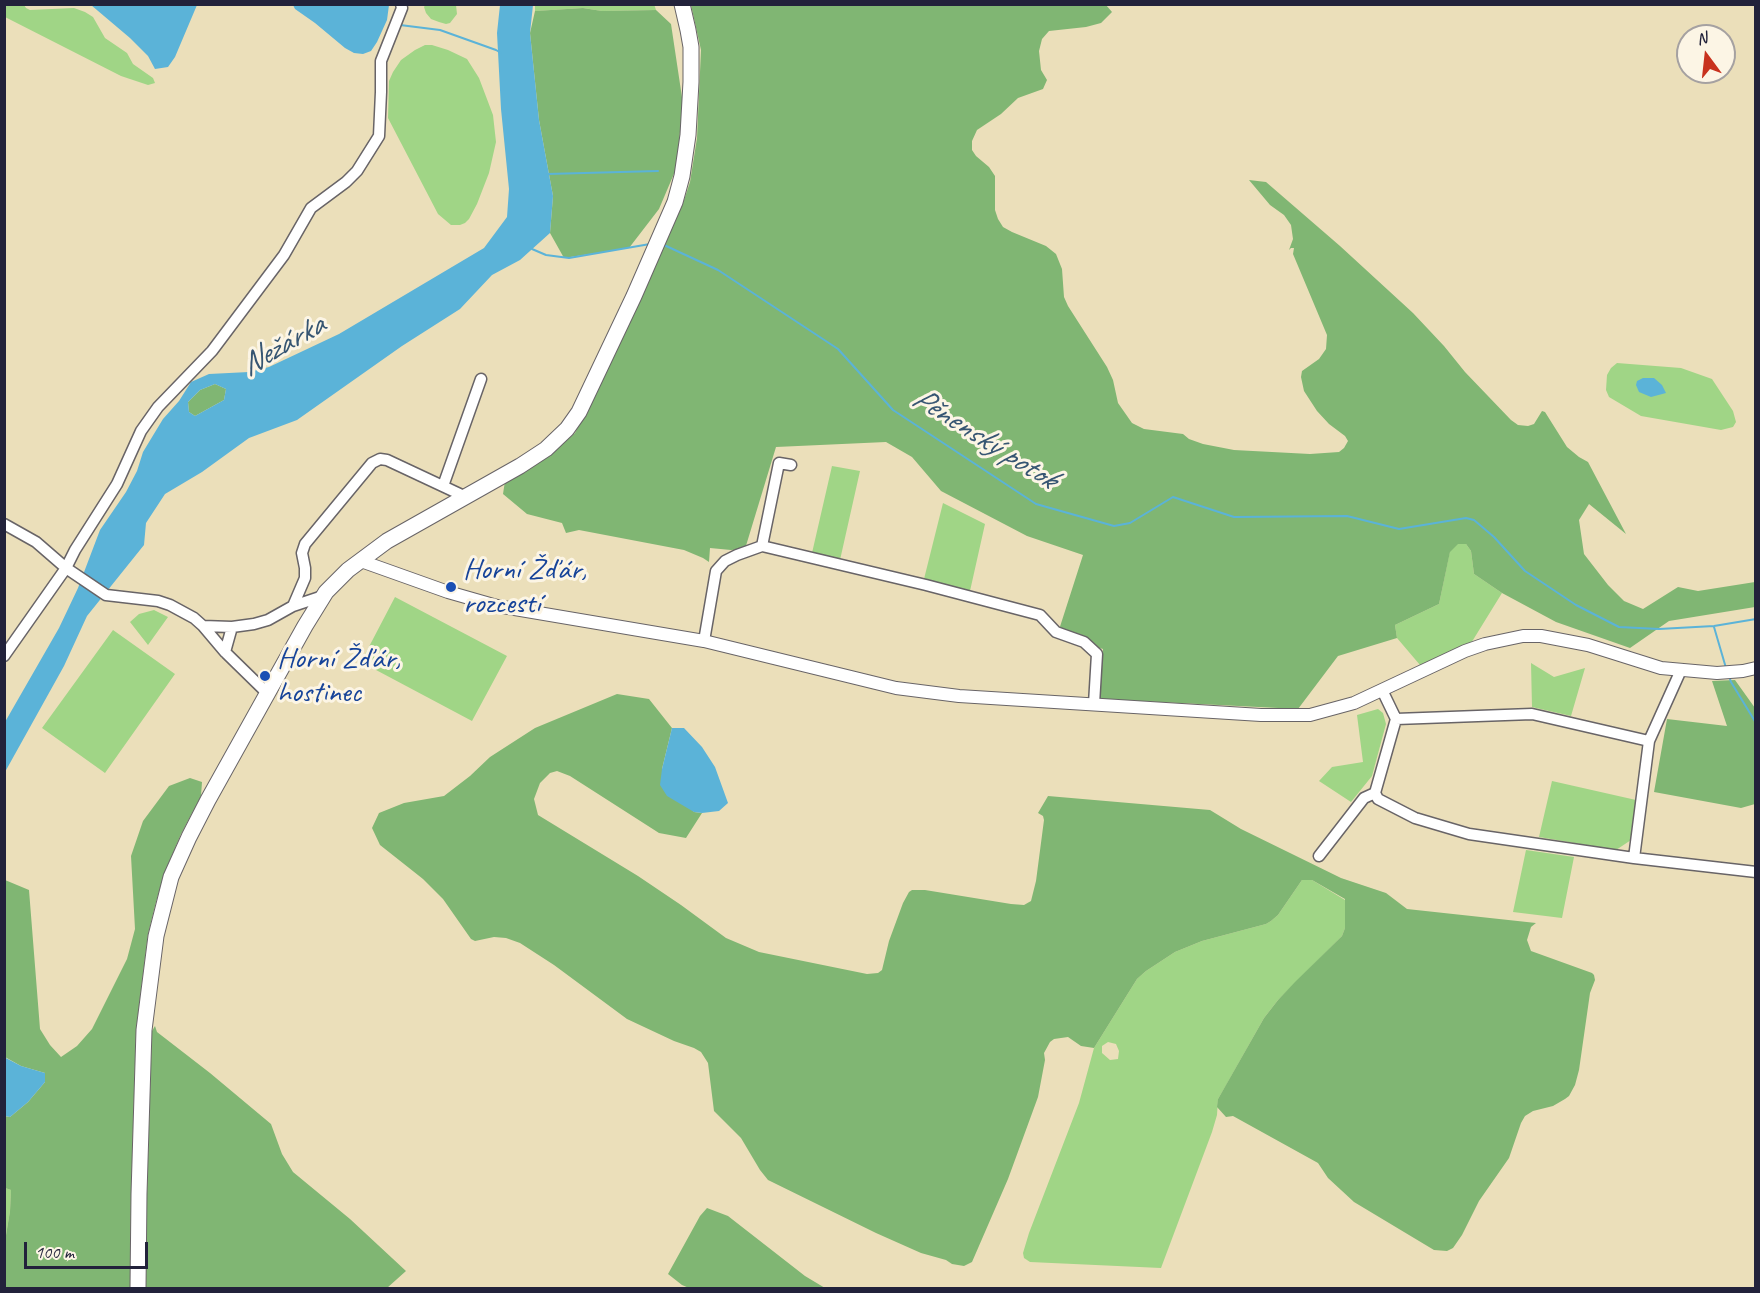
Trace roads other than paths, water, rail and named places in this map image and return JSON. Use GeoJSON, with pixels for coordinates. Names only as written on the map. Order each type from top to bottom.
{"type":"FeatureCollection","features":[{"type":"Feature","properties":{"kind":"main road"},"geometry":{"type":"LineString","coordinates":[[138,1288],[144,1030],[156,936],[171,877],[189,837],[323,596],[348,570],[387,541],[546,449],[567,429],[579,412],[634,296],[675,202],[680,185],[686,159],[688,135],[691,47],[681,4]]}},
{"type":"Feature","properties":{"kind":"street"},"geometry":{"type":"LineString","coordinates":[[4,656],[70,571],[75,550],[117,484],[141,431],[158,407],[220,341],[284,255],[311,208],[357,171],[379,136],[381,61],[402,8],[401,4]]}},
{"type":"Feature","properties":{"kind":"street"},"geometry":{"type":"LineString","coordinates":[[443,486],[481,379]]}},
{"type":"Feature","properties":{"kind":"street"},"geometry":{"type":"LineString","coordinates":[[293,606],[305,578],[302,553],[305,544],[372,463],[380,459],[387,459],[466,496]]}},
{"type":"Feature","properties":{"kind":"street"},"geometry":{"type":"LineString","coordinates":[[762,546],[779,463],[791,465]]}},
{"type":"Feature","properties":{"kind":"street"},"geometry":{"type":"LineString","coordinates":[[4,524],[36,542],[70,571],[106,595],[158,601],[194,618],[268,694]]}},
{"type":"Feature","properties":{"kind":"street"},"geometry":{"type":"LineString","coordinates":[[704,641],[716,571],[725,561],[762,546],[1040,615],[1056,632],[1084,642],[1097,654],[1094,704]]}},
{"type":"Feature","properties":{"kind":"street"},"geometry":{"type":"LineString","coordinates":[[361,561],[448,592],[497,606],[704,641],[896,688],[959,696],[1261,715],[1310,715],[1354,703],[1465,651],[1523,636],[1540,636],[1588,645],[1660,668],[1717,673],[1755,668]]}},
{"type":"Feature","properties":{"kind":"street"},"geometry":{"type":"LineString","coordinates":[[203,626],[232,627],[254,624],[268,620],[293,606],[323,596]]}},
{"type":"Feature","properties":{"kind":"street"},"geometry":{"type":"LineString","coordinates":[[225,652],[232,627]]}},
{"type":"Feature","properties":{"kind":"street"},"geometry":{"type":"LineString","coordinates":[[1634,858],[1649,741],[1681,670]]}},
{"type":"Feature","properties":{"kind":"street"},"geometry":{"type":"LineString","coordinates":[[1382,690],[1396,719],[1375,793],[1378,799],[1415,818],[1469,834],[1634,858],[1755,872]]}},
{"type":"Feature","properties":{"kind":"street"},"geometry":{"type":"LineString","coordinates":[[1396,719],[1532,714],[1649,741]]}},
{"type":"Feature","properties":{"kind":"street"},"geometry":{"type":"LineString","coordinates":[[1319,856],[1364,798],[1375,793]]}},
{"type":"Feature","properties":{"kind":"water"},"geometry":{"type":"Polygon","coordinates":[[[91,5],[197,5],[175,57],[168,67],[155,69],[148,56],[130,38],[91,5]]]}},
{"type":"Feature","properties":{"kind":"water"},"geometry":{"type":"Polygon","coordinates":[[[293,5],[389,5],[387,20],[377,42],[371,51],[363,54],[354,53],[345,48],[295,9],[293,5]]]}},
{"type":"Feature","properties":{"kind":"water"},"geometry":{"type":"Polygon","coordinates":[[[500,5],[533,5],[530,33],[539,120],[553,196],[550,233],[520,260],[492,275],[460,309],[402,346],[297,420],[249,438],[202,472],[165,494],[146,523],[144,545],[87,616],[64,666],[5,772],[5,722],[59,628],[78,588],[100,530],[126,492],[137,471],[143,452],[163,419],[179,401],[191,382],[209,374],[249,372],[269,367],[339,334],[484,248],[507,217],[509,189],[501,109],[497,33],[500,5]],[[215,384],[200,390],[188,402],[189,412],[195,416],[224,400],[226,389],[215,384]]]}},
{"type":"Feature","properties":{"kind":"water"},"geometry":{"type":"Polygon","coordinates":[[[1643,378],[1654,378],[1662,385],[1666,393],[1651,397],[1639,392],[1637,381],[1643,378]]]}},
{"type":"Feature","properties":{"kind":"water"},"geometry":{"type":"Polygon","coordinates":[[[672,728],[684,728],[702,747],[715,767],[728,803],[719,811],[694,812],[667,796],[660,785],[672,728]]]}},
{"type":"Feature","properties":{"kind":"water"},"geometry":{"type":"Polygon","coordinates":[[[4,1057],[21,1066],[45,1073],[45,1082],[28,1102],[10,1117],[5,1116],[4,1057]]]}},
{"type":"Feature","properties":{"kind":"waterway"},"geometry":{"type":"LineString","coordinates":[[400,25],[440,30],[501,53]]}},
{"type":"Feature","properties":{"kind":"waterway"},"geometry":{"type":"LineString","coordinates":[[547,174],[658,171]]}},
{"type":"Feature","properties":{"kind":"waterway","name":"Pěnenský potok"},"geometry":{"type":"LineString","coordinates":[[532,249],[546,255],[569,258],[650,244]]}},
{"type":"Feature","properties":{"kind":"waterway","name":"Pěnenský potok"},"geometry":{"type":"LineString","coordinates":[[664,245],[718,270],[838,349],[893,410],[1036,504],[1114,526],[1130,523],[1173,497],[1234,517],[1347,516],[1399,529],[1466,518],[1474,520],[1494,537],[1525,571],[1576,605],[1619,627],[1659,629],[1714,626],[1756,619]]}},
{"type":"Feature","properties":{"kind":"waterway"},"geometry":{"type":"LineString","coordinates":[[1714,627],[1726,668]]}},
{"type":"Feature","properties":{"kind":"waterway"},"geometry":{"type":"LineString","coordinates":[[1729,676],[1756,723]]}},
{"type":"Feature","properties":{"kind":"place","name":"Horní Žďár, rozcestí"},"geometry":{"type":"Point","coordinates":[451,587]}},
{"type":"Feature","properties":{"kind":"place","name":"Horní Žďár, hostinec"},"geometry":{"type":"Point","coordinates":[265,676]}},
{"type":"Feature","properties":{"kind":"water label","name":"Nežárka"},"geometry":{"type":"Point","coordinates":[283,346]}}]}
